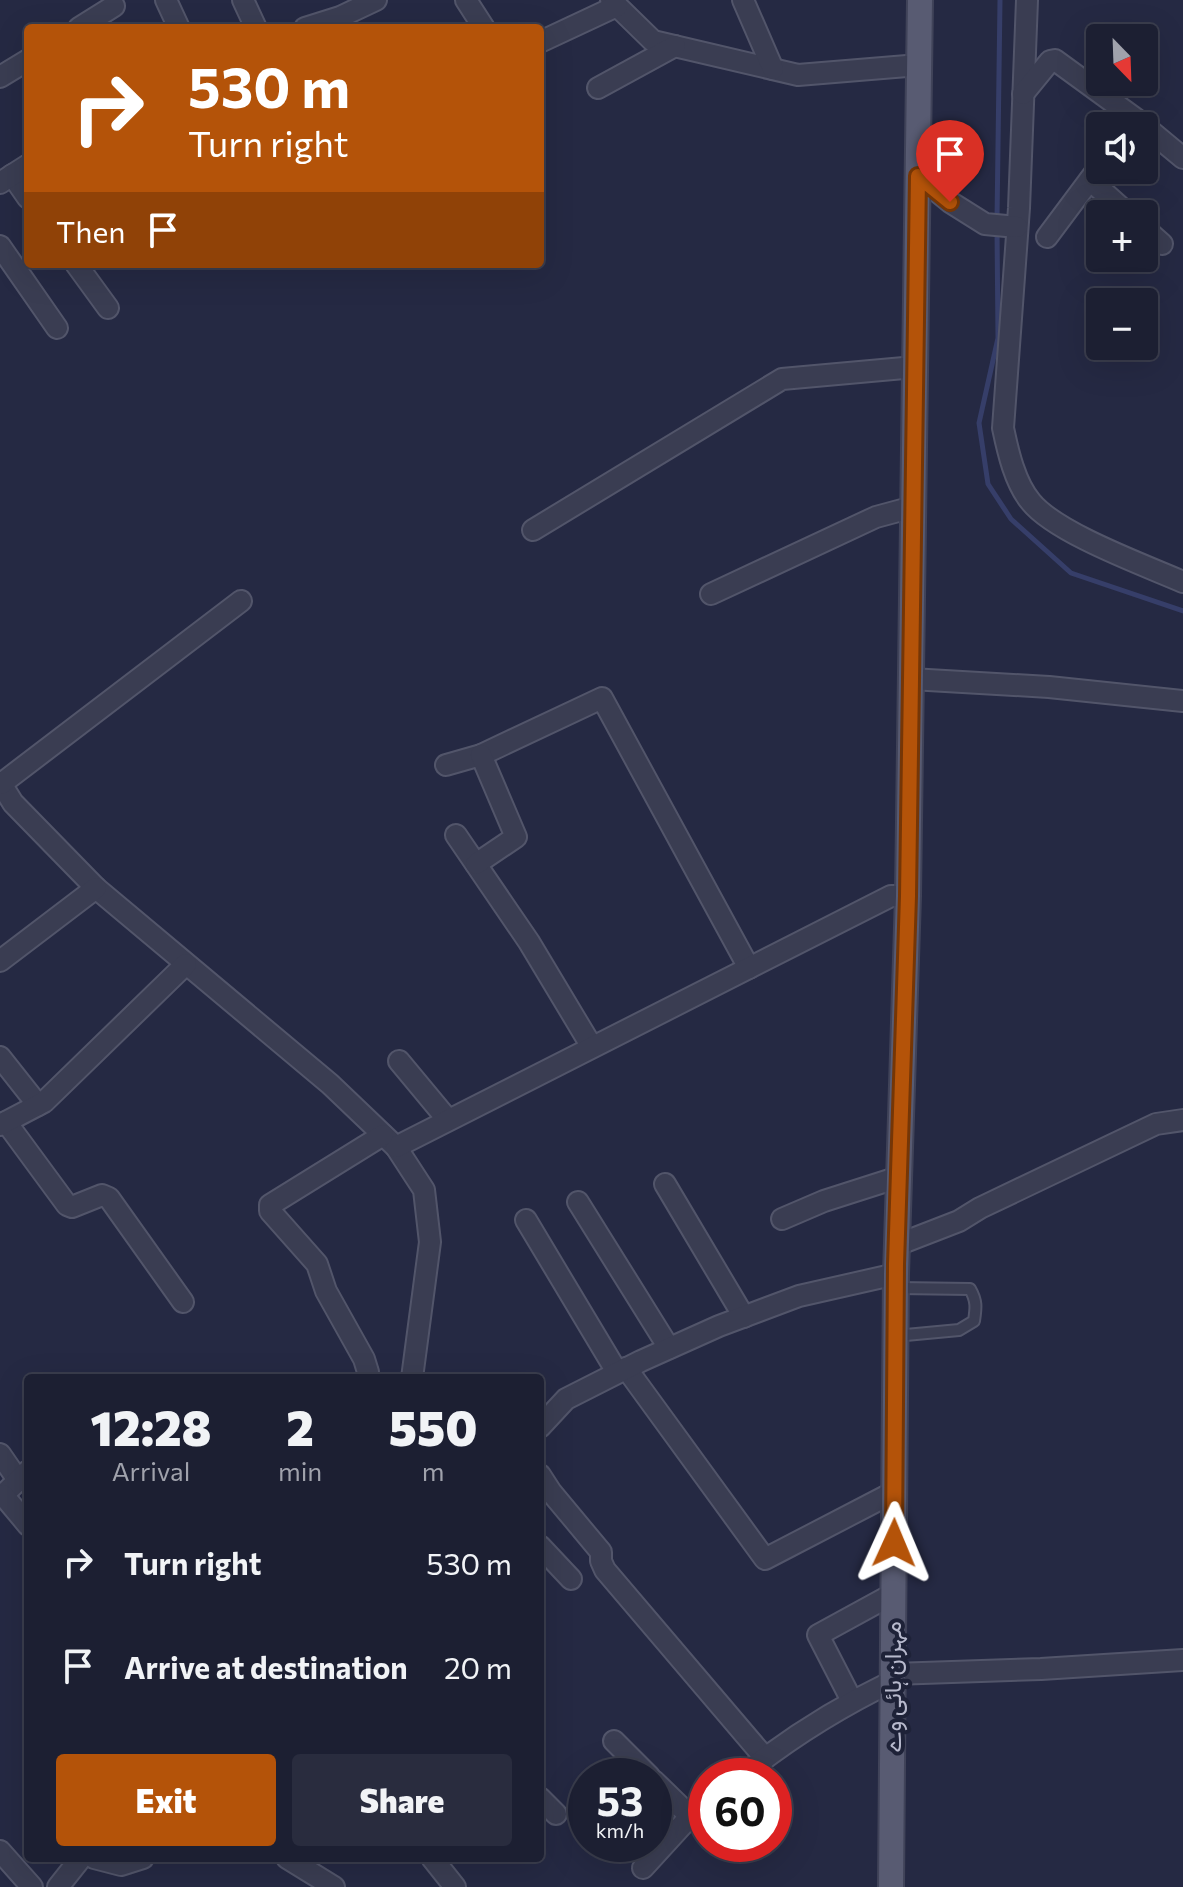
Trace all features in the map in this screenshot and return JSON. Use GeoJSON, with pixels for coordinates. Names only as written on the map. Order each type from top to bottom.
{"type":"FeatureCollection","features":[{"type":"Feature","properties":{"kind":"main road","name":"مہران ہائی وے"},"geometry":{"type":"LineString","coordinates":[[891,1887],[895,1336],[908,896],[920,0]]}},
{"type":"Feature","properties":{"kind":"street"},"geometry":{"type":"LineString","coordinates":[[166,0],[177,24]]}},
{"type":"Feature","properties":{"kind":"street"},"geometry":{"type":"LineString","coordinates":[[243,0],[254,24]]}},
{"type":"Feature","properties":{"kind":"street"},"geometry":{"type":"LineString","coordinates":[[318,24],[376,0]]}},
{"type":"Feature","properties":{"kind":"street"},"geometry":{"type":"LineString","coordinates":[[466,0],[481,24]]}},
{"type":"Feature","properties":{"kind":"street"},"geometry":{"type":"LineString","coordinates":[[743,0],[773,69]]}},
{"type":"Feature","properties":{"kind":"street"},"geometry":{"type":"LineString","coordinates":[[1027,0],[1023,94],[1005,227],[1003,428],[1009,455],[1029,501],[1047,517],[1091,541],[1183,582]]}},
{"type":"Feature","properties":{"kind":"street"},"geometry":{"type":"LineString","coordinates":[[544,40],[614,3],[653,41],[798,75],[919,65]]}},
{"type":"Feature","properties":{"kind":"street"},"geometry":{"type":"LineString","coordinates":[[85,24],[114,6]]}},
{"type":"Feature","properties":{"kind":"street"},"geometry":{"type":"LineString","coordinates":[[598,88],[675,46]]}},
{"type":"Feature","properties":{"kind":"street"},"geometry":{"type":"LineString","coordinates":[[1023,94],[1050,61],[1055,60],[1119,112]]}},
{"type":"Feature","properties":{"kind":"street"},"geometry":{"type":"LineString","coordinates":[[0,77],[24,62]]}},
{"type":"Feature","properties":{"kind":"street"},"geometry":{"type":"LineString","coordinates":[[1158,140],[1183,158]]}},
{"type":"Feature","properties":{"kind":"street"},"geometry":{"type":"LineString","coordinates":[[13,174],[24,192]]}},
{"type":"Feature","properties":{"kind":"street"},"geometry":{"type":"LineString","coordinates":[[918,176],[950,202],[1005,227]]}},
{"type":"Feature","properties":{"kind":"street"},"geometry":{"type":"LineString","coordinates":[[1047,237],[1087,184]]}},
{"type":"Feature","properties":{"kind":"street"},"geometry":{"type":"LineString","coordinates":[[1104,184],[1117,200]]}},
{"type":"Feature","properties":{"kind":"street"},"geometry":{"type":"LineString","coordinates":[[1158,240],[1162,244]]}},
{"type":"Feature","properties":{"kind":"street"},"geometry":{"type":"LineString","coordinates":[[0,246],[57,328]]}},
{"type":"Feature","properties":{"kind":"street"},"geometry":{"type":"LineString","coordinates":[[79,268],[108,308]]}},
{"type":"Feature","properties":{"kind":"street"},"geometry":{"type":"LineString","coordinates":[[533,530],[782,379],[915,367]]}},
{"type":"Feature","properties":{"kind":"street"},"geometry":{"type":"LineString","coordinates":[[711,594],[876,517],[913,507]]}},
{"type":"Feature","properties":{"kind":"street"},"geometry":{"type":"LineString","coordinates":[[241,601],[0,783],[13,803],[96,888],[330,1084],[390,1141],[424,1190],[430,1242],[413,1374]]}},
{"type":"Feature","properties":{"kind":"street"},"geometry":{"type":"LineString","coordinates":[[911,679],[1049,687],[1183,701]]}},
{"type":"Feature","properties":{"kind":"street"},"geometry":{"type":"LineString","coordinates":[[446,765],[481,755],[602,698],[749,968]]}},
{"type":"Feature","properties":{"kind":"street"},"geometry":{"type":"LineString","coordinates":[[476,864],[516,837],[481,755]]}},
{"type":"Feature","properties":{"kind":"street"},"geometry":{"type":"LineString","coordinates":[[456,835],[546,968],[592,1047]]}},
{"type":"Feature","properties":{"kind":"street"},"geometry":{"type":"LineString","coordinates":[[3,952],[96,888]]}},
{"type":"Feature","properties":{"kind":"street"},"geometry":{"type":"LineString","coordinates":[[367,1374],[364,1359],[326,1291],[317,1264],[270,1211],[270,1205],[390,1141],[448,1120],[891,896],[908,896]]}},
{"type":"Feature","properties":{"kind":"street"},"geometry":{"type":"LineString","coordinates":[[183,1302],[109,1198],[102,1195],[72,1207],[67,1205],[3,1124],[38,1105],[186,964]]}},
{"type":"Feature","properties":{"kind":"street"},"geometry":{"type":"LineString","coordinates":[[0,1057],[38,1105]]}},
{"type":"Feature","properties":{"kind":"street"},"geometry":{"type":"LineString","coordinates":[[399,1061],[448,1120]]}},
{"type":"Feature","properties":{"kind":"street"},"geometry":{"type":"LineString","coordinates":[[897,1245],[959,1221],[1156,1124],[1183,1120]]}},
{"type":"Feature","properties":{"kind":"street"},"geometry":{"type":"LineString","coordinates":[[782,1219],[824,1201],[899,1177]]}},
{"type":"Feature","properties":{"kind":"street"},"geometry":{"type":"LineString","coordinates":[[665,1184],[744,1317]]}},
{"type":"Feature","properties":{"kind":"street"},"geometry":{"type":"LineString","coordinates":[[578,1202],[669,1348]]}},
{"type":"Feature","properties":{"kind":"street"},"geometry":{"type":"LineString","coordinates":[[526,1220],[622,1370],[765,1559],[894,1492]]}},
{"type":"Feature","properties":{"kind":"street"},"geometry":{"type":"LineString","coordinates":[[544,1423],[566,1399],[669,1348],[744,1317],[799,1296],[896,1281]]}},
{"type":"Feature","properties":{"kind":"street"},"geometry":{"type":"LineString","coordinates":[[0,1454],[23,1476],[1,1496],[24,1521]]}},
{"type":"Feature","properties":{"kind":"street"},"geometry":{"type":"LineString","coordinates":[[544,1481],[601,1552],[605,1570],[765,1758],[893,1678],[1183,1660]]}},
{"type":"Feature","properties":{"kind":"street"},"geometry":{"type":"LineString","coordinates":[[544,1550],[571,1579]]}},
{"type":"Feature","properties":{"kind":"street"},"geometry":{"type":"LineString","coordinates":[[852,1701],[818,1635],[893,1594]]}},
{"type":"Feature","properties":{"kind":"street"},"geometry":{"type":"LineString","coordinates":[[614,1741],[631,1758]]}},
{"type":"Feature","properties":{"kind":"street"},"geometry":{"type":"LineString","coordinates":[[544,1802],[556,1814]]}},
{"type":"Feature","properties":{"kind":"street"},"geometry":{"type":"LineString","coordinates":[[643,1868],[688,1821]]}},
{"type":"Feature","properties":{"kind":"street"},"geometry":{"type":"LineString","coordinates":[[0,1851],[32,1887]]}},
{"type":"Feature","properties":{"kind":"street"},"geometry":{"type":"LineString","coordinates":[[58,1887],[78,1862]]}},
{"type":"Feature","properties":{"kind":"street"},"geometry":{"type":"LineString","coordinates":[[109,1862],[121,1865],[130,1862]]}},
{"type":"Feature","properties":{"kind":"street"},"geometry":{"type":"LineString","coordinates":[[293,1862],[334,1887]]}},
{"type":"Feature","properties":{"kind":"street"},"geometry":{"type":"LineString","coordinates":[[435,1862],[455,1887]]}},
{"type":"Feature","properties":{"kind":"lane"},"geometry":{"type":"LineString","coordinates":[[895,1336],[959,1330],[974,1321],[976,1308],[976,1299],[970,1289],[896,1281]]}},
{"type":"Feature","properties":{"kind":"waterway"},"geometry":{"type":"LineString","coordinates":[[997,219],[1000,0]]}},
{"type":"Feature","properties":{"kind":"waterway"},"geometry":{"type":"LineString","coordinates":[[997,229],[998,338],[979,423],[988,484],[1011,519],[1071,573],[1183,611]]}},
{"type":"Feature","properties":{"kind":"route"},"geometry":{"type":"LineString","coordinates":[[894,1543],[896,1264],[908,896],[918,176],[950,202]]}}]}
